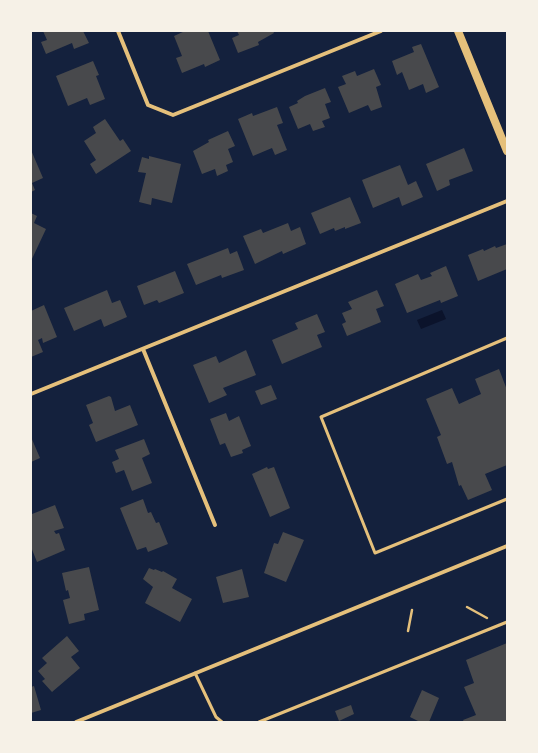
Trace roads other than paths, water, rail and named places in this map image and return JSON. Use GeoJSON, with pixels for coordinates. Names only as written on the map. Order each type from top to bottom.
{"type":"FeatureCollection","features":[{"type":"Feature","properties":{"kind":"main road"},"geometry":{"type":"LineString","coordinates":[[458,31],[507,151]]}},
{"type":"Feature","properties":{"kind":"street"},"geometry":{"type":"LineString","coordinates":[[118,31],[148,105],[173,115],[381,31]]}},
{"type":"Feature","properties":{"kind":"street"},"geometry":{"type":"LineString","coordinates":[[31,394],[507,202]]}},
{"type":"Feature","properties":{"kind":"street"},"geometry":{"type":"LineString","coordinates":[[143,349],[215,525]]}},
{"type":"Feature","properties":{"kind":"street"},"geometry":{"type":"LineString","coordinates":[[76,722],[507,546]]}},
{"type":"Feature","properties":{"kind":"lane"},"geometry":{"type":"LineString","coordinates":[[507,338],[321,417],[375,553],[507,499]]}},
{"type":"Feature","properties":{"kind":"lane"},"geometry":{"type":"LineString","coordinates":[[259,722],[507,622]]}},
{"type":"Feature","properties":{"kind":"lane"},"geometry":{"type":"LineString","coordinates":[[195,673],[216,717],[222,722]]}},
{"type":"Feature","properties":{"kind":"water"},"geometry":{"type":"Polygon","coordinates":[[[442,310],[446,319],[421,329],[417,320],[442,310]]]}}]}
